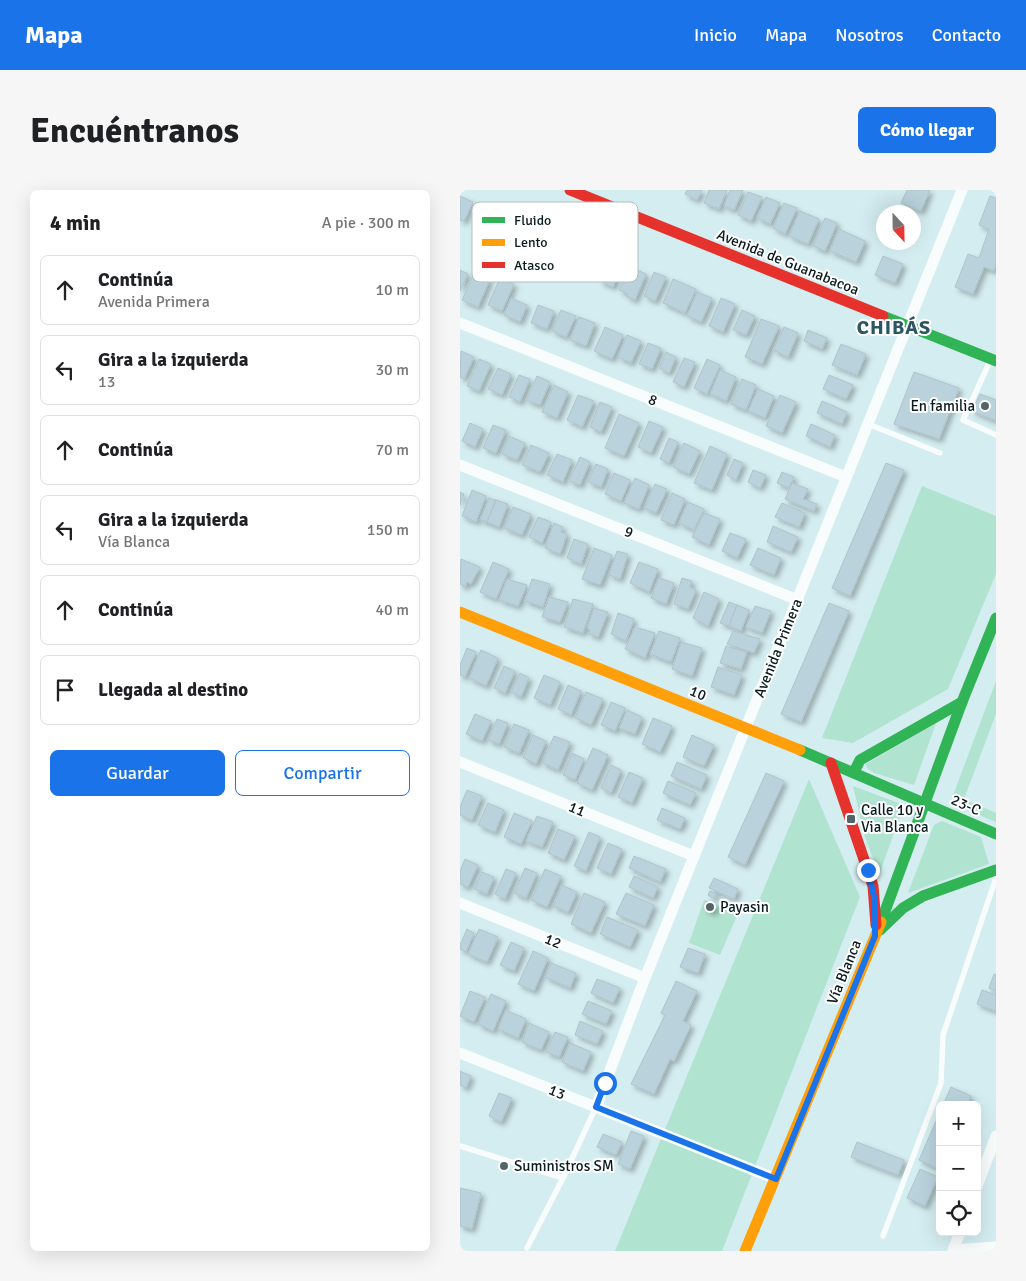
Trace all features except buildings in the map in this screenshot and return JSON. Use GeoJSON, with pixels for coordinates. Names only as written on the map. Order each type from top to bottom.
{"type":"FeatureCollection","features":[{"type":"Feature","properties":{"kind":"main road","name":"Avenida de Guanabacoa"},"geometry":{"type":"LineString","coordinates":[[570,190],[600,202]]}},
{"type":"Feature","properties":{"kind":"main road","name":"Avenida de Guanabacoa"},"geometry":{"type":"LineString","coordinates":[[638,217],[994,360]]}},
{"type":"Feature","properties":{"kind":"main road","name":"10"},"geometry":{"type":"LineString","coordinates":[[460,612],[854,772],[925,803]]}},
{"type":"Feature","properties":{"kind":"main road","name":"Vía Blanca"},"geometry":{"type":"LineString","coordinates":[[746,1251],[875,936],[962,702],[996,618]]}},
{"type":"Feature","properties":{"kind":"main road"},"geometry":{"type":"LineString","coordinates":[[854,772],[860,760],[962,702]]}},
{"type":"Feature","properties":{"kind":"main road"},"geometry":{"type":"LineString","coordinates":[[831,763],[872,886],[876,916],[875,936]]}},
{"type":"Feature","properties":{"kind":"main road","name":"23-C"},"geometry":{"type":"LineString","coordinates":[[925,803],[996,834]]}},
{"type":"Feature","properties":{"kind":"main road"},"geometry":{"type":"LineString","coordinates":[[875,936],[903,908],[923,896],[996,870]]}},
{"type":"Feature","properties":{"kind":"street","name":"Avenida Primera"},"geometry":{"type":"LineString","coordinates":[[596,1107],[645,978],[962,190]]}},
{"type":"Feature","properties":{"kind":"street","name":"8"},"geometry":{"type":"LineString","coordinates":[[460,323],[846,477]]}},
{"type":"Feature","properties":{"kind":"street","name":"9"},"geometry":{"type":"LineString","coordinates":[[460,465],[798,600]]}},
{"type":"Feature","properties":{"kind":"street","name":"11"},"geometry":{"type":"LineString","coordinates":[[460,762],[694,856]]}},
{"type":"Feature","properties":{"kind":"street","name":"12"},"geometry":{"type":"LineString","coordinates":[[460,903],[645,978]]}},
{"type":"Feature","properties":{"kind":"street","name":"13"},"geometry":{"type":"LineString","coordinates":[[460,1053],[776,1179]]}},
{"type":"Feature","properties":{"kind":"street"},"geometry":{"type":"LineString","coordinates":[[981,1175],[996,1136]]}},
{"type":"Feature","properties":{"kind":"street"},"geometry":{"type":"LineString","coordinates":[[958,1236],[953,1250],[996,1247]]}},
{"type":"Feature","properties":{"kind":"lane"},"geometry":{"type":"LineString","coordinates":[[994,360],[963,420],[996,435]]}},
{"type":"Feature","properties":{"kind":"lane"},"geometry":{"type":"LineString","coordinates":[[867,424],[940,453]]}},
{"type":"Feature","properties":{"kind":"lane"},"geometry":{"type":"LineString","coordinates":[[883,1236],[941,1083],[943,1035],[996,878]]}},
{"type":"Feature","properties":{"kind":"lane"},"geometry":{"type":"LineString","coordinates":[[527,1248],[563,1178],[596,1107]]}},
{"type":"Feature","properties":{"kind":"lane"},"geometry":{"type":"LineString","coordinates":[[460,1146],[563,1178]]}},
{"type":"Feature","properties":{"kind":"green space"},"geometry":{"type":"Polygon","coordinates":[[[922,486],[996,516],[996,574],[948,689],[853,743],[822,738],[922,486]]]}},
{"type":"Feature","properties":{"kind":"green space"},"geometry":{"type":"Polygon","coordinates":[[[996,681],[996,714],[964,799],[996,813],[996,822],[958,806],[952,798],[996,681]]]}},
{"type":"Feature","properties":{"kind":"green space"},"geometry":{"type":"Polygon","coordinates":[[[936,723],[914,785],[874,773],[867,768],[866,764],[936,723]]]}},
{"type":"Feature","properties":{"kind":"green space"},"geometry":{"type":"Polygon","coordinates":[[[809,779],[860,897],[722,1251],[615,1251],[809,779]]]}},
{"type":"Feature","properties":{"kind":"green space"},"geometry":{"type":"Polygon","coordinates":[[[853,786],[904,805],[879,875],[865,837],[853,786]]]}},
{"type":"Feature","properties":{"kind":"green space"},"geometry":{"type":"Polygon","coordinates":[[[942,821],[981,837],[989,864],[908,893],[934,825],[942,821]]]}},
{"type":"Feature","properties":{"kind":"green space"},"geometry":{"type":"Polygon","coordinates":[[[704,900],[738,913],[720,955],[689,943],[704,900]]]}},
{"type":"Feature","properties":{"kind":"traffic: fast"},"geometry":{"type":"LineString","coordinates":[[883,316],[996,361]]}},
{"type":"Feature","properties":{"kind":"traffic: fast"},"geometry":{"type":"LineString","coordinates":[[881,922],[962,702],[996,618]]}},
{"type":"Feature","properties":{"kind":"traffic: fast"},"geometry":{"type":"LineString","coordinates":[[854,772],[860,760],[962,702]]}},
{"type":"Feature","properties":{"kind":"traffic: fast"},"geometry":{"type":"LineString","coordinates":[[800,750],[996,834]]}},
{"type":"Feature","properties":{"kind":"traffic: fast"},"geometry":{"type":"LineString","coordinates":[[880,930],[903,908],[923,896],[996,870]]}},
{"type":"Feature","properties":{"kind":"traffic: slow"},"geometry":{"type":"LineString","coordinates":[[460,612],[800,750]]}},
{"type":"Feature","properties":{"kind":"traffic: slow"},"geometry":{"type":"LineString","coordinates":[[745,1251],[881,922]]}},
{"type":"Feature","properties":{"kind":"traffic: jam"},"geometry":{"type":"LineString","coordinates":[[570,190],[600,202]]}},
{"type":"Feature","properties":{"kind":"traffic: jam"},"geometry":{"type":"LineString","coordinates":[[638,217],[883,316]]}},
{"type":"Feature","properties":{"kind":"traffic: jam"},"geometry":{"type":"LineString","coordinates":[[831,763],[873,886],[876,925]]}},
{"type":"Feature","properties":{"kind":"place","name":"En familia"},"geometry":{"type":"Point","coordinates":[985,406]}},
{"type":"Feature","properties":{"kind":"place","name":"Calle 10 y Via Blanca"},"geometry":{"type":"Point","coordinates":[851,819]}},
{"type":"Feature","properties":{"kind":"place","name":"Payasin"},"geometry":{"type":"Point","coordinates":[710,907]}},
{"type":"Feature","properties":{"kind":"place","name":"Suministros SM"},"geometry":{"type":"Point","coordinates":[504,1166]}},
{"type":"Feature","properties":{"kind":"district","name":"CHIBÁS"},"geometry":{"type":"Point","coordinates":[894,327]}},
{"type":"Feature","properties":{"kind":"route"},"geometry":{"type":"LineString","coordinates":[[605,1083],[596,1107],[776,1179],[875,936],[875,901],[868,870]]}}]}
